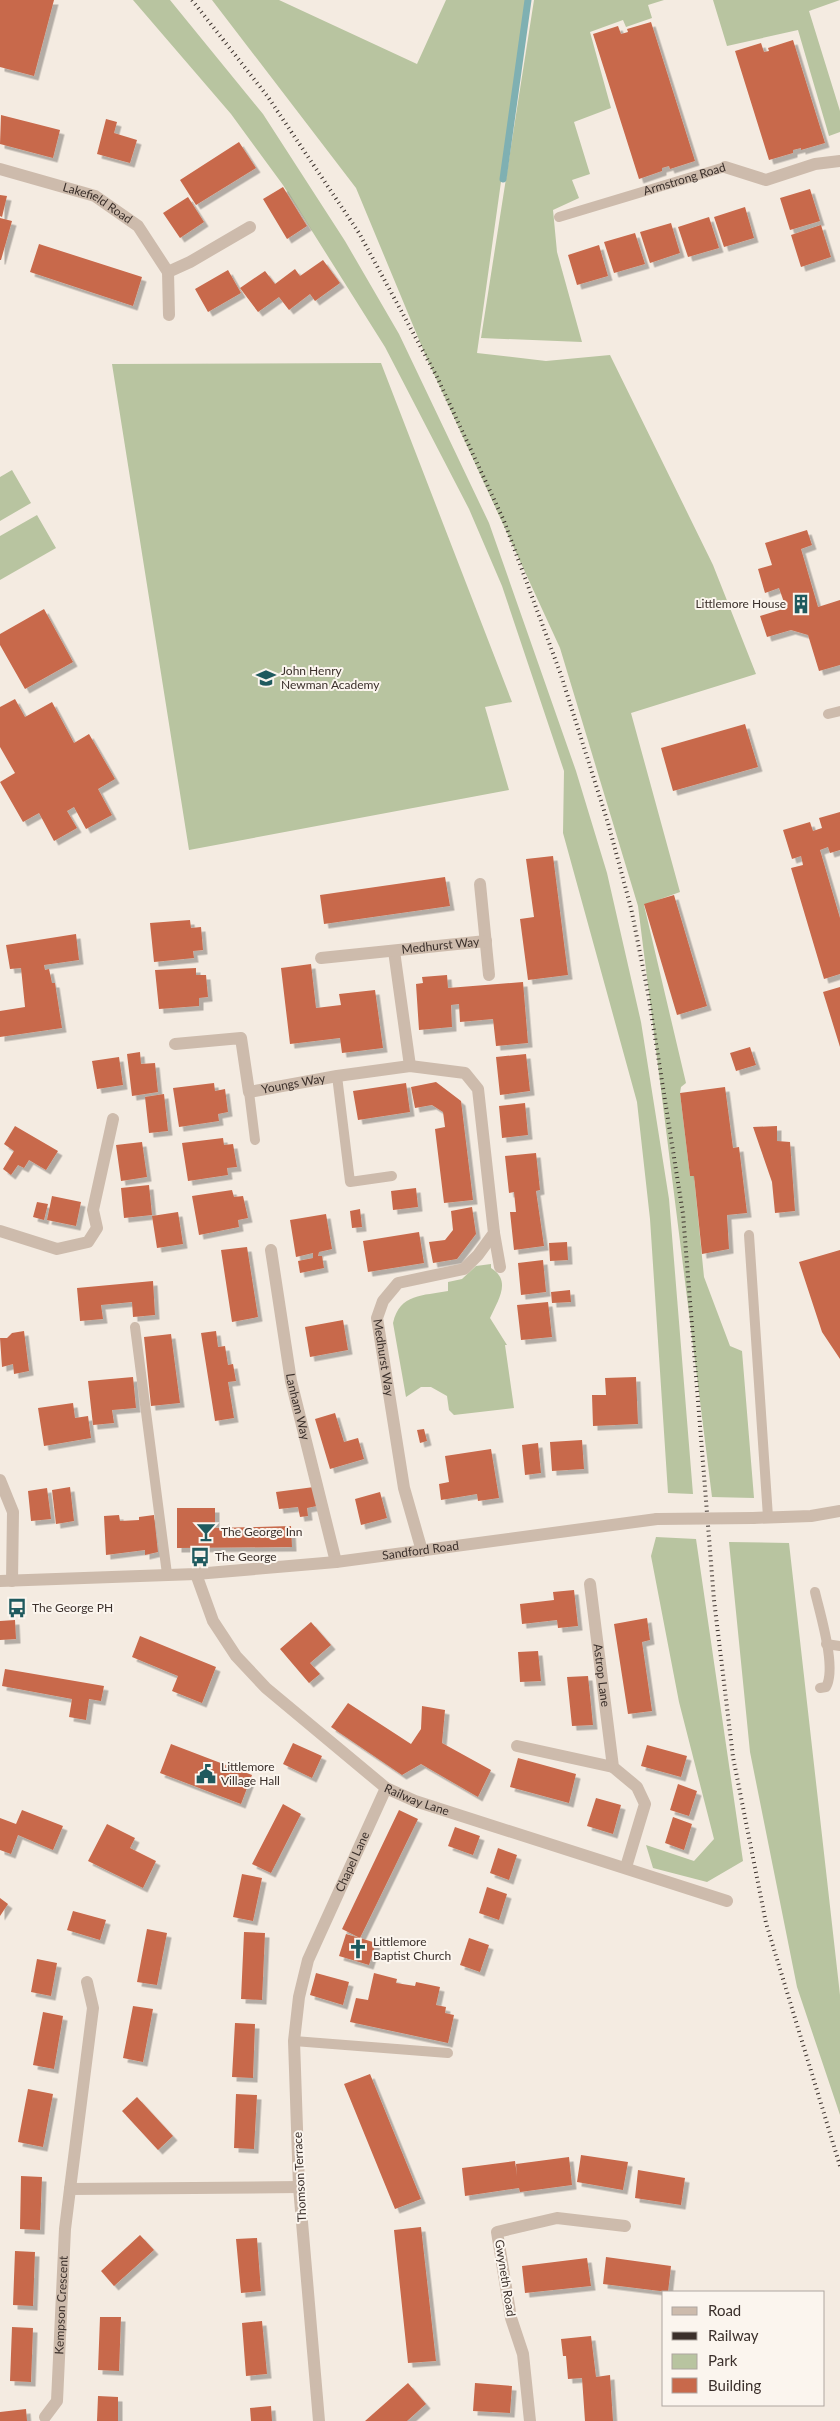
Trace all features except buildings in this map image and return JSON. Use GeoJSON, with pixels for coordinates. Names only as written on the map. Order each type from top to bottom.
{"type":"FeatureCollection","features":[{"type":"Feature","properties":{"kind":"street","name":"Armstrong Road"},"geometry":{"type":"LineString","coordinates":[[726,167],[766,180],[816,164],[840,161]]}},
{"type":"Feature","properties":{"kind":"street","name":"Lakefield Road"},"geometry":{"type":"LineString","coordinates":[[0,169],[95,196],[138,226],[168,272]]}},
{"type":"Feature","properties":{"kind":"street"},"geometry":{"type":"LineString","coordinates":[[169,315],[168,272],[190,262],[250,227]]}},
{"type":"Feature","properties":{"kind":"street","name":"Medhurst Way"},"geometry":{"type":"LineString","coordinates":[[480,884],[489,975]]}},
{"type":"Feature","properties":{"kind":"street","name":"Medhurst Way"},"geometry":{"type":"LineString","coordinates":[[321,958],[486,941]]}},
{"type":"Feature","properties":{"kind":"street","name":"Medhurst Way"},"geometry":{"type":"LineString","coordinates":[[394,951],[410,1066]]}},
{"type":"Feature","properties":{"kind":"street","name":"Youngs Way"},"geometry":{"type":"LineString","coordinates":[[175,1044],[241,1038],[250,1092],[337,1076]]}},
{"type":"Feature","properties":{"kind":"street"},"geometry":{"type":"LineString","coordinates":[[337,1076],[410,1066],[465,1073],[478,1089],[494,1233],[500,1267]]}},
{"type":"Feature","properties":{"kind":"street"},"geometry":{"type":"LineString","coordinates":[[0,1231],[57,1249],[88,1242],[96,1228],[93,1210],[113,1119]]}},
{"type":"Feature","properties":{"kind":"street","name":"Medhurst Way"},"geometry":{"type":"LineString","coordinates":[[422,1551],[404,1488],[377,1318],[383,1301],[398,1283],[464,1269],[478,1255],[494,1233]]}},
{"type":"Feature","properties":{"kind":"street","name":"Lanham Way"},"geometry":{"type":"LineString","coordinates":[[271,1250],[292,1381],[336,1562]]}},
{"type":"Feature","properties":{"kind":"street"},"geometry":{"type":"LineString","coordinates":[[0,1480],[13,1512],[6,1581]]}},
{"type":"Feature","properties":{"kind":"street","name":"Sandford Road"},"geometry":{"type":"LineString","coordinates":[[6,1581],[196,1574],[336,1562],[657,1519],[811,1516],[840,1511]]}},
{"type":"Feature","properties":{"kind":"street","name":"Railway Lane"},"geometry":{"type":"LineString","coordinates":[[196,1574],[213,1621],[236,1656],[266,1688],[386,1788],[415,1801],[626,1867],[727,1901]]}},
{"type":"Feature","properties":{"kind":"street","name":"Astrop Lane"},"geometry":{"type":"LineString","coordinates":[[590,1584],[613,1768]]}},
{"type":"Feature","properties":{"kind":"street"},"geometry":{"type":"LineString","coordinates":[[517,1746],[613,1768],[638,1787],[645,1804],[626,1867]]}},
{"type":"Feature","properties":{"kind":"street","name":"Chapel Lane"},"geometry":{"type":"LineString","coordinates":[[317,1935],[386,1788]]}},
{"type":"Feature","properties":{"kind":"street","name":"Thomson Terrace"},"geometry":{"type":"LineString","coordinates":[[317,1935],[308,1960],[299,1996],[294,2040],[299,2188],[319,2421]]}},
{"type":"Feature","properties":{"kind":"street","name":"Kempson Crescent"},"geometry":{"type":"LineString","coordinates":[[45,2417],[57,2401],[65,2229],[94,2008],[87,1982]]}},
{"type":"Feature","properties":{"kind":"street"},"geometry":{"type":"LineString","coordinates":[[70,2189],[299,2188]]}},
{"type":"Feature","properties":{"kind":"street","name":"Gwyneth Road"},"geometry":{"type":"LineString","coordinates":[[530,2421],[523,2354],[511,2318],[497,2232],[557,2218],[625,2226]]}},
{"type":"Feature","properties":{"kind":"lane","name":"Armstrong Road"},"geometry":{"type":"LineString","coordinates":[[559,217],[726,167]]}},
{"type":"Feature","properties":{"kind":"lane"},"geometry":{"type":"LineString","coordinates":[[828,714],[840,711]]}},
{"type":"Feature","properties":{"kind":"lane"},"geometry":{"type":"LineString","coordinates":[[337,1076],[350,1182],[392,1176]]}},
{"type":"Feature","properties":{"kind":"lane","name":"Youngs Way"},"geometry":{"type":"LineString","coordinates":[[250,1092],[256,1140]]}},
{"type":"Feature","properties":{"kind":"lane"},"geometry":{"type":"LineString","coordinates":[[749,1234],[768,1517]]}},
{"type":"Feature","properties":{"kind":"lane"},"geometry":{"type":"LineString","coordinates":[[135,1327],[167,1574]]}},
{"type":"Feature","properties":{"kind":"lane"},"geometry":{"type":"LineString","coordinates":[[815,1592],[826,1644],[829,1682],[826,1687],[820,1688]]}},
{"type":"Feature","properties":{"kind":"lane"},"geometry":{"type":"LineString","coordinates":[[826,1644],[840,1646]]}},
{"type":"Feature","properties":{"kind":"lane"},"geometry":{"type":"LineString","coordinates":[[294,2040],[448,2052]]}},
{"type":"Feature","properties":{"kind":"green space"},"geometry":{"type":"Polygon","coordinates":[[[133,0],[170,0],[263,114],[345,241],[399,334],[489,523],[576,771],[607,873],[641,1022],[669,1199],[693,1494],[668,1493],[650,1219],[637,1102],[563,833],[564,771],[502,586],[469,509],[385,347],[283,185],[231,114],[133,0]]]}},
{"type":"Feature","properties":{"kind":"green space"},"geometry":{"type":"Polygon","coordinates":[[[212,0],[279,0],[417,64],[446,0],[529,0],[527,28],[507,139],[477,353],[546,361],[610,355],[713,565],[756,674],[631,713],[680,892],[644,905],[686,1083],[681,1087],[680,1093],[690,1176],[694,1176],[704,1277],[730,1346],[742,1351],[754,1498],[712,1497],[638,906],[560,648],[427,359],[356,188],[212,0]]]}},
{"type":"Feature","properties":{"kind":"green space"},"geometry":{"type":"Polygon","coordinates":[[[534,0],[664,0],[648,5],[652,18],[626,27],[623,20],[590,32],[611,108],[574,122],[590,174],[572,180],[579,198],[553,210],[557,252],[582,342],[481,338],[534,0]]]}},
{"type":"Feature","properties":{"kind":"green space"},"geometry":{"type":"Polygon","coordinates":[[[713,0],[840,0],[809,11],[840,111],[840,132],[829,136],[798,30],[727,46],[713,0]]]}},
{"type":"Feature","properties":{"kind":"green space"},"geometry":{"type":"Polygon","coordinates":[[[381,363],[512,702],[485,707],[509,790],[189,850],[112,364],[381,363]]]}},
{"type":"Feature","properties":{"kind":"green space"},"geometry":{"type":"Polygon","coordinates":[[[12,470],[31,503],[0,521],[0,477],[12,470]]]}},
{"type":"Feature","properties":{"kind":"green space"},"geometry":{"type":"Polygon","coordinates":[[[37,515],[56,548],[0,580],[0,536],[37,515]]]}},
{"type":"Feature","properties":{"kind":"green space"},"geometry":{"type":"Polygon","coordinates":[[[491,1264],[491,1268],[501,1279],[502,1285],[499,1298],[490,1318],[507,1345],[505,1345],[514,1408],[454,1415],[449,1410],[447,1396],[431,1387],[421,1387],[406,1397],[393,1323],[396,1313],[407,1301],[421,1295],[448,1291],[448,1282],[462,1279],[476,1266],[491,1264]]]}},
{"type":"Feature","properties":{"kind":"green space"},"geometry":{"type":"Polygon","coordinates":[[[656,1537],[696,1539],[743,1861],[707,1882],[653,1868],[646,1845],[694,1861],[714,1839],[679,1702],[651,1556],[656,1537]]]}},
{"type":"Feature","properties":{"kind":"green space"},"geometry":{"type":"Polygon","coordinates":[[[729,1542],[789,1543],[840,1995],[840,2115],[797,1987],[750,1752],[729,1542]]]}},
{"type":"Feature","properties":{"kind":"waterway"},"geometry":{"type":"LineString","coordinates":[[503,179],[528,0]]}},
{"type":"Feature","properties":{"kind":"railway"},"geometry":{"type":"LineString","coordinates":[[192,0],[268,97],[359,233],[437,377],[504,521],[561,675],[608,823],[631,908],[648,993],[683,1214],[714,1600],[733,1757],[766,1923],[840,2166]]}},
{"type":"Feature","properties":{"kind":"place","name":"Littlemore House"},"geometry":{"type":"Point","coordinates":[801,604]}},
{"type":"Feature","properties":{"kind":"place","name":"John Henry Newman Academy"},"geometry":{"type":"Point","coordinates":[266,678]}},
{"type":"Feature","properties":{"kind":"place","name":"The George Inn"},"geometry":{"type":"Point","coordinates":[206,1532]}},
{"type":"Feature","properties":{"kind":"place","name":"The George"},"geometry":{"type":"Point","coordinates":[200,1557]}},
{"type":"Feature","properties":{"kind":"place","name":"The George PH"},"geometry":{"type":"Point","coordinates":[17,1608]}},
{"type":"Feature","properties":{"kind":"place","name":"Littlemore Village Hall"},"geometry":{"type":"Point","coordinates":[206,1774]}},
{"type":"Feature","properties":{"kind":"place","name":"Littlemore Baptist Church"},"geometry":{"type":"Point","coordinates":[358,1949]}}]}
